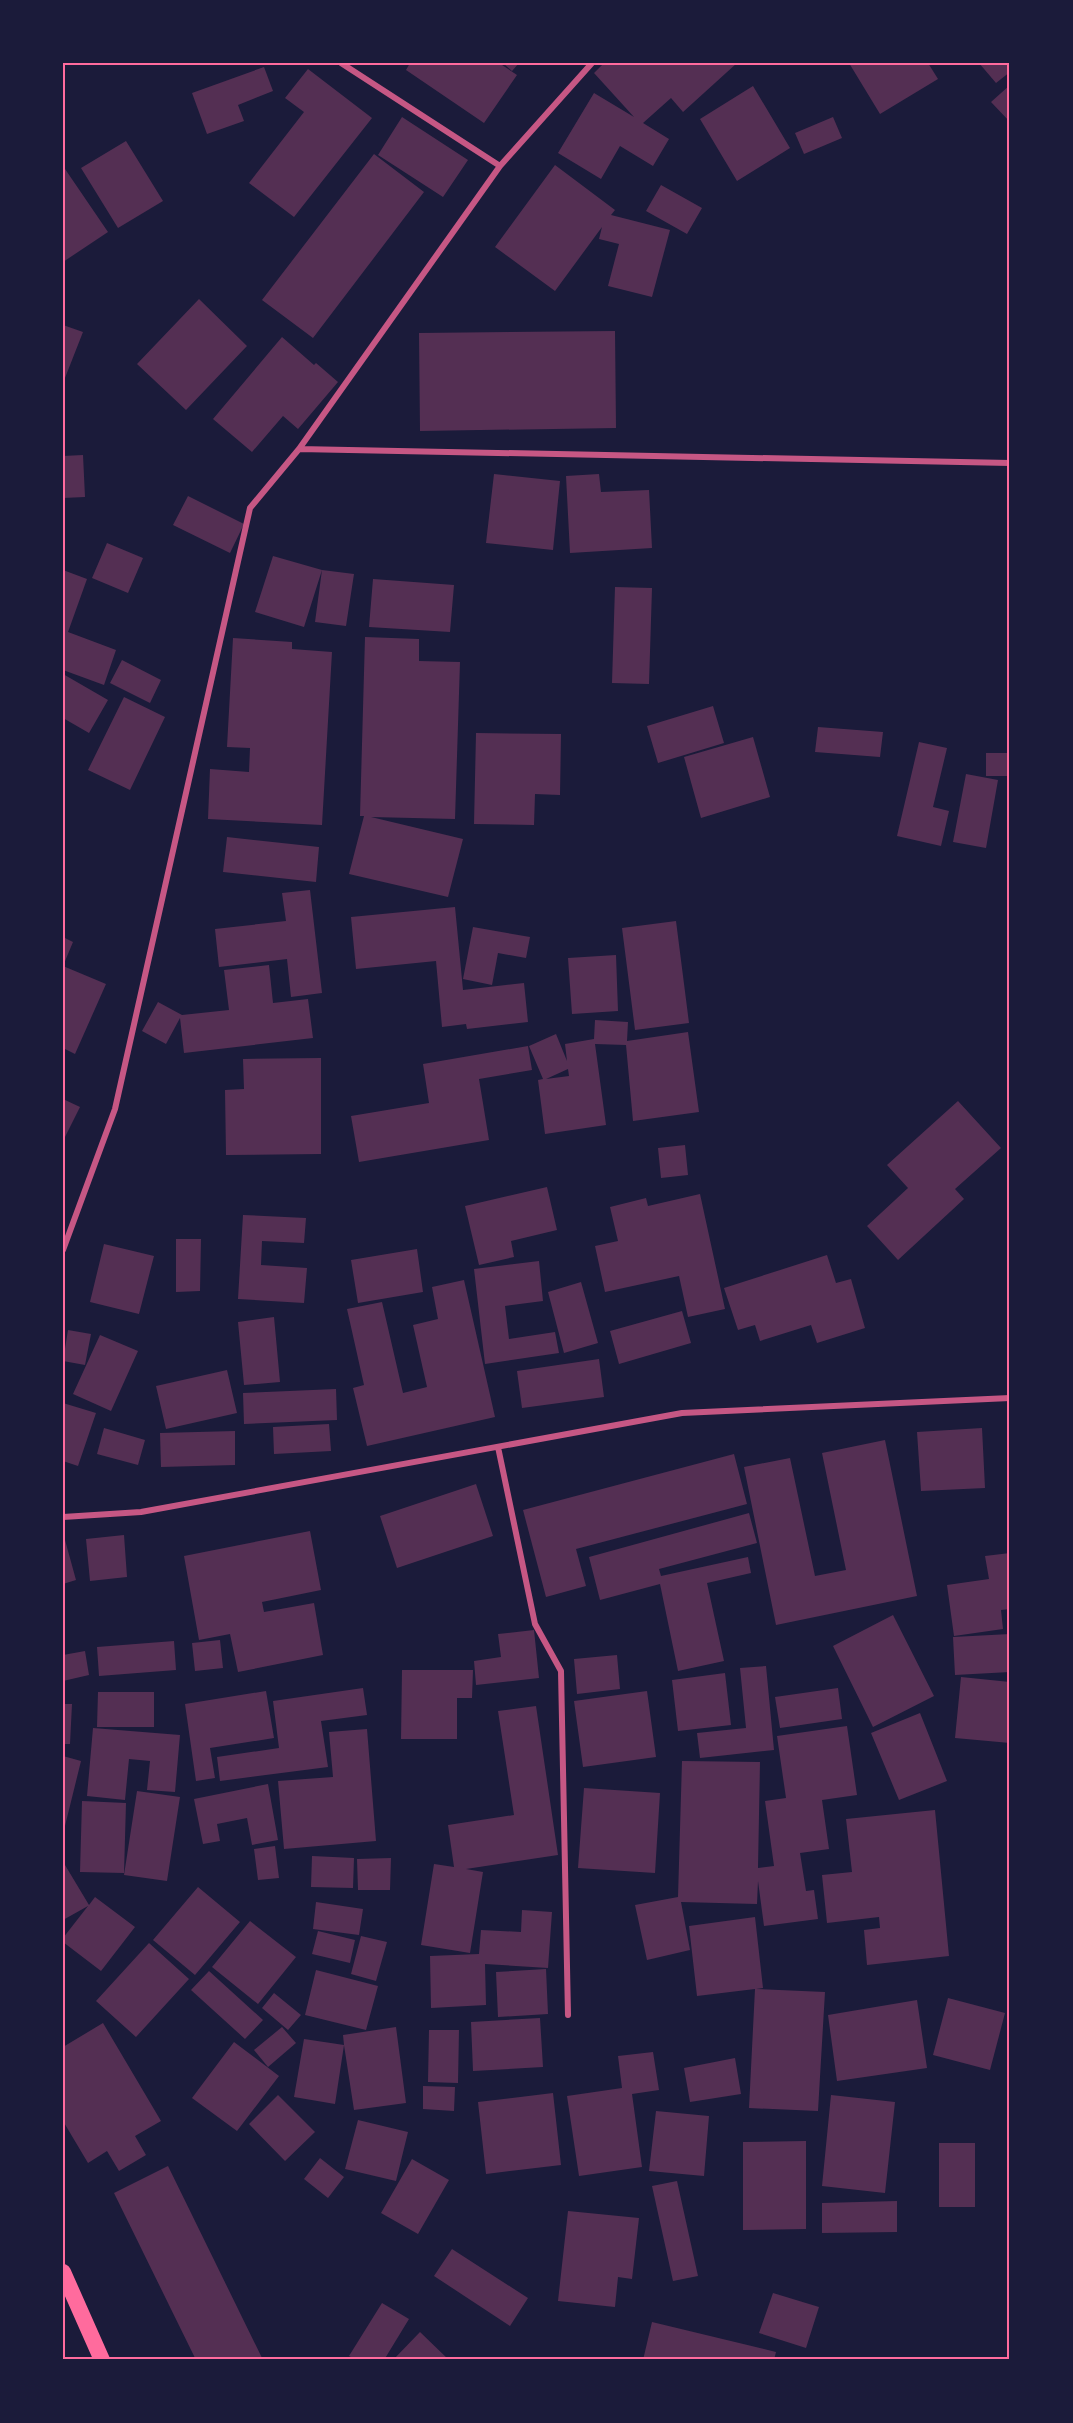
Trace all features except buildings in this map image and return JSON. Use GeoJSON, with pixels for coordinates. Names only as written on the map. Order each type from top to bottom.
{"type":"FeatureCollection","features":[{"type":"Feature","properties":{"kind":"highway"},"geometry":{"type":"LineString","coordinates":[[63,2272],[102,2360]]}},
{"type":"Feature","properties":{"kind":"street"},"geometry":{"type":"LineString","coordinates":[[341,63],[500,166]]}},
{"type":"Feature","properties":{"kind":"street"},"geometry":{"type":"LineString","coordinates":[[63,1250],[115,1108],[250,508],[299,449],[500,166],[592,63]]}},
{"type":"Feature","properties":{"kind":"street"},"geometry":{"type":"LineString","coordinates":[[299,449],[1010,463]]}},
{"type":"Feature","properties":{"kind":"street"},"geometry":{"type":"LineString","coordinates":[[63,1518],[141,1512],[682,1413],[1010,1398]]}},
{"type":"Feature","properties":{"kind":"street"},"geometry":{"type":"LineString","coordinates":[[498,1447],[536,1624],[561,1671],[568,2015]]}}]}
